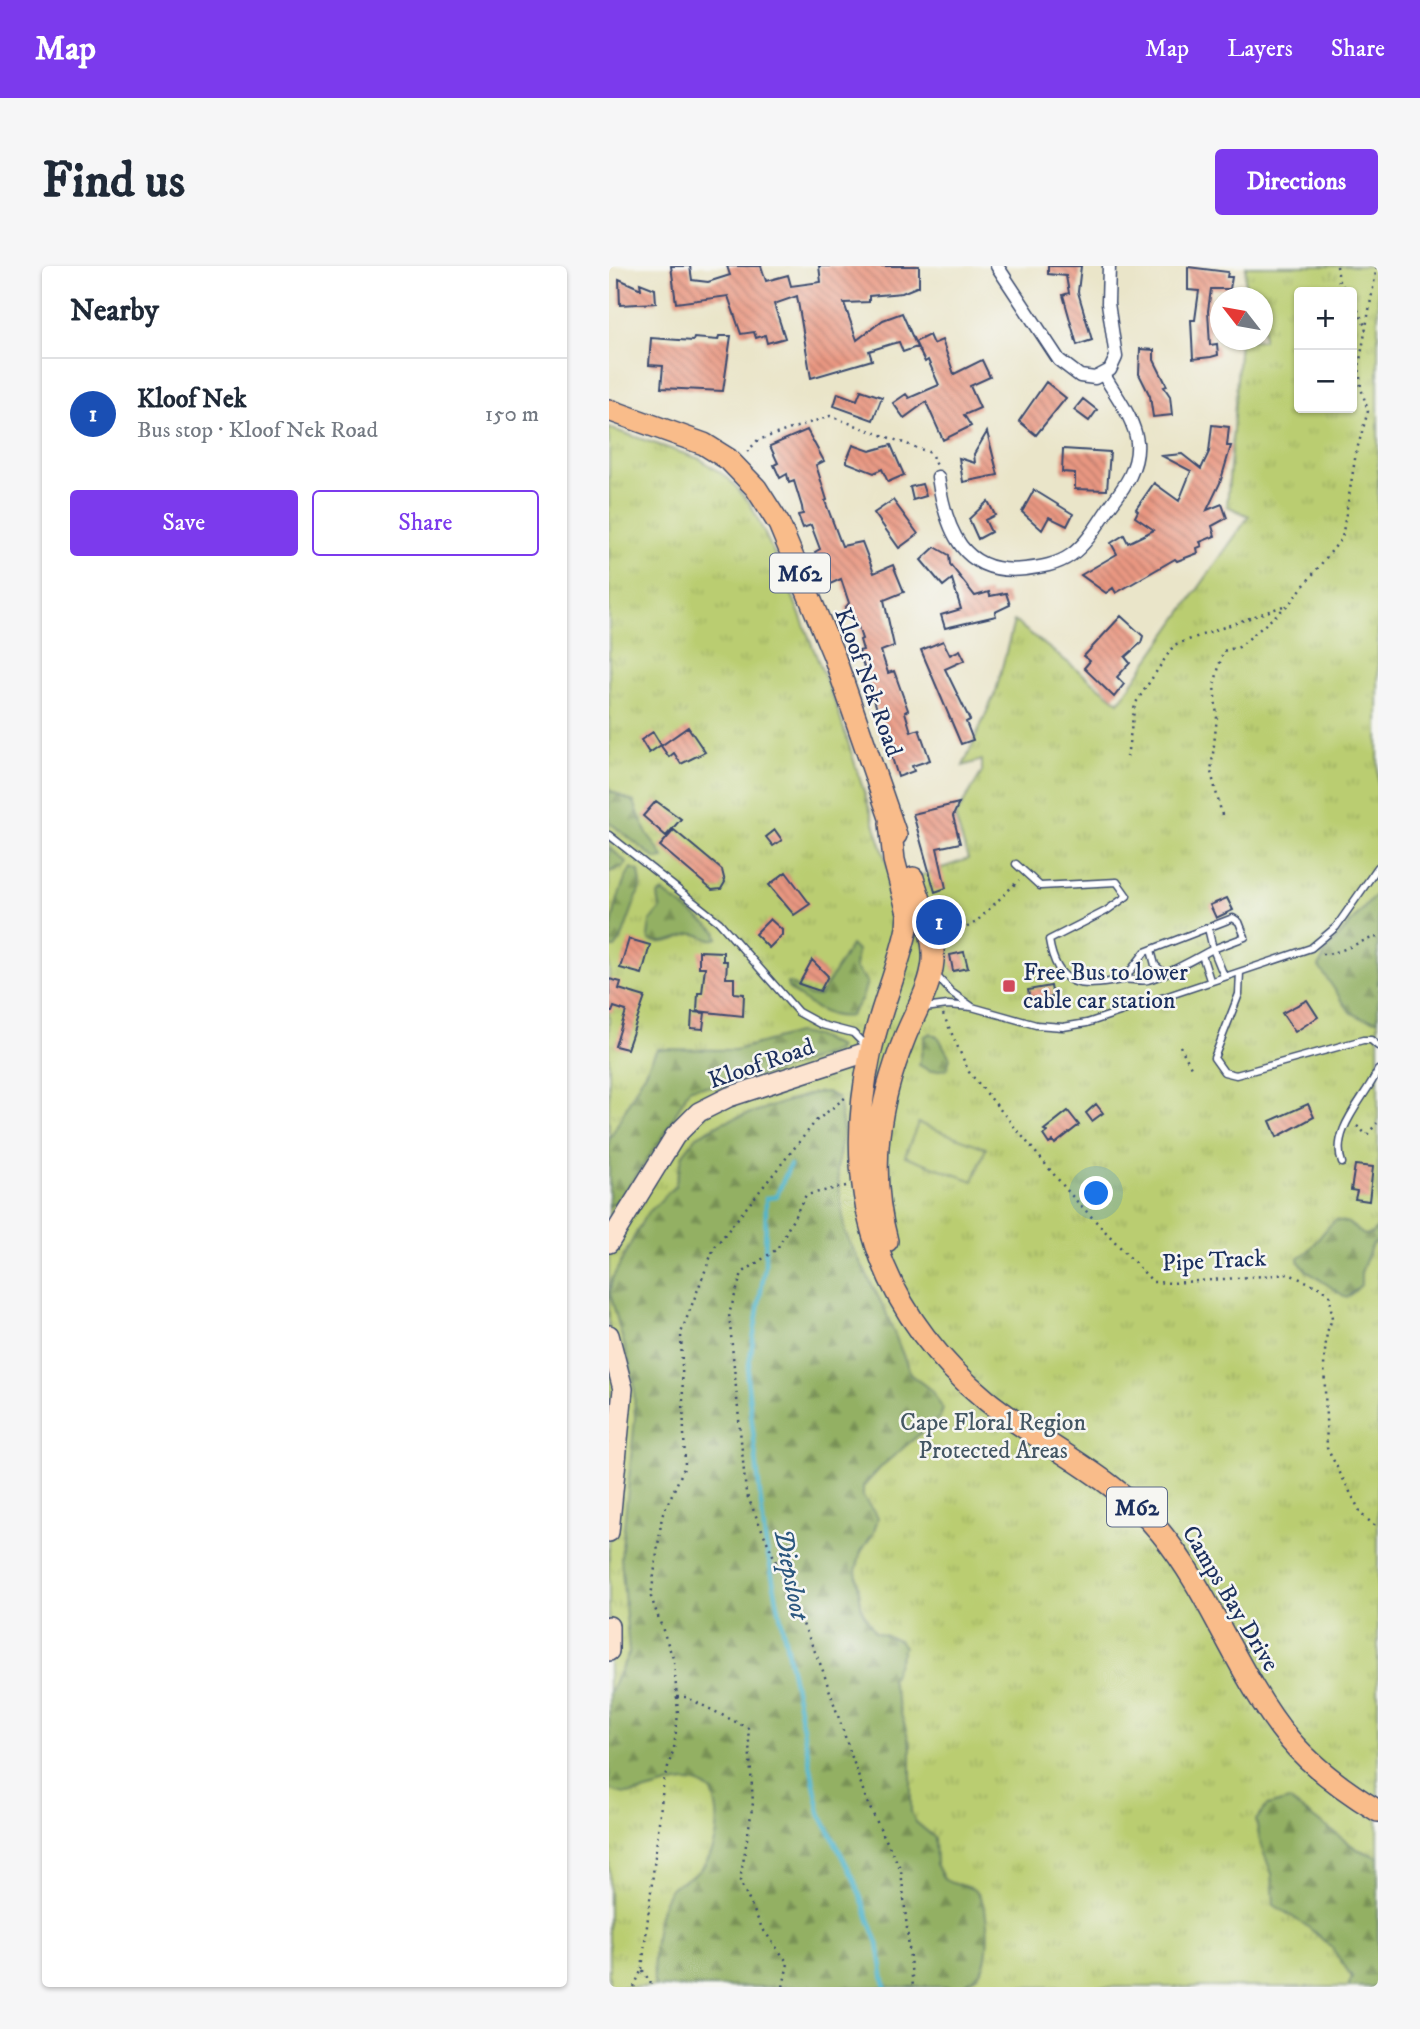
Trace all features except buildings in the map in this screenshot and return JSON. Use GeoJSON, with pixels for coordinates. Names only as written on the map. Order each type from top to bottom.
{"type":"FeatureCollection","features":[{"type":"Feature","properties":{"kind":"main road","name":"Kloof Nek Road"},"geometry":{"type":"LineString","coordinates":[[609,410],[704,444],[728,459],[756,488],[779,524],[834,656],[890,823],[907,855],[930,937],[932,970]]}},
{"type":"Feature","properties":{"kind":"main road","name":"Kloof Nek Road"},"geometry":{"type":"LineString","coordinates":[[890,823],[894,860],[908,913],[907,928],[895,974]]}},
{"type":"Feature","properties":{"kind":"main road"},"geometry":{"type":"LineString","coordinates":[[895,974],[913,964],[932,970]]}},
{"type":"Feature","properties":{"kind":"main road","name":"M62"},"geometry":{"type":"LineString","coordinates":[[912,1020],[932,970]]}},
{"type":"Feature","properties":{"kind":"main road","name":"M62"},"geometry":{"type":"LineString","coordinates":[[885,1004],[895,974]]}},
{"type":"Feature","properties":{"kind":"main road"},"geometry":{"type":"LineString","coordinates":[[885,1004],[891,1015],[912,1020]]}},
{"type":"Feature","properties":{"kind":"main road","name":"Camps Bay Drive"},"geometry":{"type":"LineString","coordinates":[[885,1004],[870,1051],[862,1092],[860,1162],[866,1217],[889,1282],[956,1372],[986,1399],[1080,1462],[1147,1516],[1190,1576],[1261,1700],[1281,1728],[1328,1777],[1378,1811]]}},
{"type":"Feature","properties":{"kind":"main road"},"geometry":{"type":"LineString","coordinates":[[870,1051],[912,1020]]}},
{"type":"Feature","properties":{"kind":"main road","name":"Camps Bay Drive"},"geometry":{"type":"LineString","coordinates":[[912,1020],[888,1084],[879,1119],[877,1189],[890,1254],[932,1342]]}},
{"type":"Feature","properties":{"kind":"main road","name":"Kloof Road"},"geometry":{"type":"LineString","coordinates":[[609,1243],[675,1136],[699,1112],[729,1097],[870,1051]]}},
{"type":"Feature","properties":{"kind":"main road"},"geometry":{"type":"LineString","coordinates":[[609,1335],[621,1375],[623,1395],[609,1532]]}},
{"type":"Feature","properties":{"kind":"main road"},"geometry":{"type":"LineString","coordinates":[[609,1626],[609,1651]]}},
{"type":"Feature","properties":{"kind":"street"},"geometry":{"type":"LineString","coordinates":[[997,266],[1059,360],[1072,372],[1087,378],[1104,375],[1116,357],[1108,303],[1109,266]]}},
{"type":"Feature","properties":{"kind":"street"},"geometry":{"type":"LineString","coordinates":[[939,477],[943,503],[960,543],[981,565],[1010,570],[1051,565],[1072,554],[1088,538],[1125,486],[1135,464],[1134,428],[1104,375]]}},
{"type":"Feature","properties":{"kind":"lane"},"geometry":{"type":"LineString","coordinates":[[609,835],[715,919],[798,1012],[817,1023],[853,1033],[870,1051]]}},
{"type":"Feature","properties":{"kind":"lane"},"geometry":{"type":"LineString","coordinates":[[1016,864],[1039,886],[1117,882],[1127,896],[1107,911],[1049,940],[1056,965],[1073,983],[1093,985],[1124,979],[1146,981],[1245,937],[1239,922],[1233,918],[1145,952],[1124,979]]}},
{"type":"Feature","properties":{"kind":"lane"},"geometry":{"type":"LineString","coordinates":[[912,1020],[939,1005],[972,1007],[1036,1025],[1063,1027],[1087,1023],[1303,951],[1322,940],[1345,915],[1378,867]]}},
{"type":"Feature","properties":{"kind":"lane"},"geometry":{"type":"LineString","coordinates":[[1208,928],[1224,976]]}},
{"type":"Feature","properties":{"kind":"lane"},"geometry":{"type":"LineString","coordinates":[[1151,950],[1155,965],[1164,973]]}},
{"type":"Feature","properties":{"kind":"lane"},"geometry":{"type":"LineString","coordinates":[[1202,955],[1210,981]]}},
{"type":"Feature","properties":{"kind":"lane"},"geometry":{"type":"LineString","coordinates":[[932,970],[951,992],[972,1007]]}},
{"type":"Feature","properties":{"kind":"lane"},"geometry":{"type":"LineString","coordinates":[[1240,972],[1239,994],[1214,1058],[1224,1072],[1236,1075],[1363,1040],[1371,1040],[1378,1046]]}},
{"type":"Feature","properties":{"kind":"lane"},"geometry":{"type":"LineString","coordinates":[[1342,1163],[1339,1140],[1378,1070]]}},
{"type":"Feature","properties":{"kind":"path"},"geometry":{"type":"LineString","coordinates":[[1337,266],[1339,282],[1344,287]]}},
{"type":"Feature","properties":{"kind":"path"},"geometry":{"type":"LineString","coordinates":[[1222,815],[1212,772],[1217,717],[1214,686],[1220,658],[1223,651],[1239,647],[1289,604],[1342,538],[1356,453],[1368,411],[1361,387],[1359,366],[1377,266]]}},
{"type":"Feature","properties":{"kind":"path"},"geometry":{"type":"LineString","coordinates":[[1357,307],[1366,326]]}},
{"type":"Feature","properties":{"kind":"path"},"geometry":{"type":"LineString","coordinates":[[758,440],[830,416],[931,453],[939,477]]}},
{"type":"Feature","properties":{"kind":"path"},"geometry":{"type":"LineString","coordinates":[[1127,757],[1135,704],[1174,645],[1289,604]]}},
{"type":"Feature","properties":{"kind":"path"},"geometry":{"type":"LineString","coordinates":[[942,941],[976,922],[1026,873]]}},
{"type":"Feature","properties":{"kind":"path"},"geometry":{"type":"LineString","coordinates":[[1319,954],[1343,951],[1364,939],[1378,937]]}},
{"type":"Feature","properties":{"kind":"path","name":"Pipe Track"},"geometry":{"type":"LineString","coordinates":[[939,1005],[969,1072],[1071,1195],[1153,1282],[1172,1283],[1289,1274],[1324,1289],[1330,1296],[1332,1319],[1324,1361],[1327,1448],[1361,1515],[1378,1528]]}},
{"type":"Feature","properties":{"kind":"path"},"geometry":{"type":"LineString","coordinates":[[1180,1046],[1191,1067]]}},
{"type":"Feature","properties":{"kind":"path"},"geometry":{"type":"LineString","coordinates":[[634,1987],[642,1969],[664,1779],[674,1748],[677,1698],[674,1661],[651,1597],[661,1516],[685,1466],[681,1333],[714,1248],[816,1121],[848,1096],[862,1092]]}},
{"type":"Feature","properties":{"kind":"path"},"geometry":{"type":"LineString","coordinates":[[1349,1119],[1367,1135],[1377,1122]]}},
{"type":"Feature","properties":{"kind":"path"},"geometry":{"type":"LineString","coordinates":[[863,1182],[806,1195],[777,1249],[742,1273],[729,1314],[746,1493],[823,1668],[867,1802],[901,1870],[913,1987]]}},
{"type":"Feature","properties":{"kind":"path"},"geometry":{"type":"LineString","coordinates":[[677,1698],[686,1697],[748,1728],[753,1803],[740,1881],[762,1928],[788,1963],[783,1987]]}},
{"type":"Feature","properties":{"kind":"path"},"geometry":{"type":"LineString","coordinates":[[642,1969],[653,1987]]}},
{"type":"Feature","properties":{"kind":"green space","name":"Cape Floral Region Protected Areas"},"geometry":{"type":"Polygon","coordinates":[[[1246,266],[1378,266],[1378,1987],[609,1987],[609,428],[700,459],[728,478],[750,503],[783,572],[837,708],[894,885],[968,859],[955,817],[982,772],[982,760],[963,766],[996,691],[1014,621],[1119,702],[1249,516],[1227,506],[1239,350],[1273,350],[1273,287],[1245,287],[1246,266]]]}},
{"type":"Feature","properties":{"kind":"green space"},"geometry":{"type":"Polygon","coordinates":[[[609,790],[634,802],[645,830],[664,858],[656,859],[609,822],[609,790]]]}},
{"type":"Feature","properties":{"kind":"green space"},"geometry":{"type":"Polygon","coordinates":[[[609,847],[626,862],[624,866],[609,872],[609,847]]]}},
{"type":"Feature","properties":{"kind":"green space"},"geometry":{"type":"Polygon","coordinates":[[[631,868],[639,871],[641,885],[621,940],[615,948],[610,948],[616,907],[631,868]]]}},
{"type":"Feature","properties":{"kind":"green space"},"geometry":{"type":"Polygon","coordinates":[[[663,892],[716,931],[718,938],[690,934],[667,942],[651,941],[648,937],[650,922],[660,909],[658,895],[663,892]]]}},
{"type":"Feature","properties":{"kind":"green space"},"geometry":{"type":"Polygon","coordinates":[[[1378,892],[1378,1020],[1362,1018],[1350,1012],[1319,967],[1326,951],[1378,892]]]}},
{"type":"Feature","properties":{"kind":"green space"},"geometry":{"type":"Polygon","coordinates":[[[851,945],[857,951],[855,968],[867,982],[862,998],[850,1016],[825,1013],[788,988],[787,983],[790,983],[810,996],[820,996],[851,945]]]}},
{"type":"Feature","properties":{"kind":"green space"},"geometry":{"type":"Polygon","coordinates":[[[797,1033],[815,1036],[839,1047],[837,1051],[741,1082],[722,1087],[698,1086],[689,1089],[666,1132],[621,1197],[609,1207],[609,1140],[657,1049],[735,1050],[797,1033]]]}},
{"type":"Feature","properties":{"kind":"green space"},"geometry":{"type":"Polygon","coordinates":[[[931,1033],[939,1038],[950,1058],[947,1069],[930,1071],[919,1065],[925,1036],[931,1033]]]}},
{"type":"Feature","properties":{"kind":"green space"},"geometry":{"type":"Polygon","coordinates":[[[827,1092],[838,1098],[843,1130],[837,1169],[845,1233],[885,1310],[911,1375],[931,1390],[943,1409],[940,1417],[883,1465],[863,1487],[863,1497],[878,1518],[874,1532],[861,1552],[856,1571],[862,1610],[875,1632],[899,1640],[904,1647],[891,1680],[911,1747],[911,1812],[916,1822],[935,1838],[936,1864],[944,1879],[970,1888],[979,1896],[986,1916],[987,1952],[982,1969],[962,1987],[654,1987],[655,1938],[660,1912],[672,1888],[696,1873],[710,1856],[716,1835],[717,1813],[712,1792],[700,1784],[675,1783],[635,1793],[609,1789],[609,1694],[629,1653],[621,1558],[635,1419],[634,1381],[610,1293],[612,1279],[645,1216],[675,1186],[683,1154],[697,1136],[723,1122],[813,1093],[827,1092]]]}},
{"type":"Feature","properties":{"kind":"green space"},"geometry":{"type":"Polygon","coordinates":[[[918,1123],[986,1148],[973,1181],[905,1156],[918,1123]]]}},
{"type":"Feature","properties":{"kind":"green space"},"geometry":{"type":"Polygon","coordinates":[[[1336,1220],[1348,1223],[1364,1235],[1373,1233],[1378,1226],[1378,1242],[1372,1244],[1361,1273],[1361,1285],[1347,1298],[1307,1271],[1298,1261],[1336,1220]]]}},
{"type":"Feature","properties":{"kind":"green space"},"geometry":{"type":"Polygon","coordinates":[[[1289,1800],[1357,1849],[1378,1857],[1378,1987],[1348,1987],[1352,1977],[1331,1947],[1308,1927],[1274,1905],[1272,1874],[1261,1846],[1256,1820],[1267,1806],[1289,1800]]]}},
{"type":"Feature","properties":{"kind":"waterway","name":"Diepsloot"},"geometry":{"type":"LineString","coordinates":[[790,1165],[776,1197],[766,1198],[765,1266],[747,1377],[765,1540],[820,1813],[853,1877],[878,1943],[885,1987]]}},
{"type":"Feature","properties":{"kind":"place","name":"Kloof Nek"},"geometry":{"type":"Point","coordinates":[939,922]}},
{"type":"Feature","properties":{"kind":"place","name":"Free Bus to lower cable car station"},"geometry":{"type":"Point","coordinates":[1009,986]}}]}
